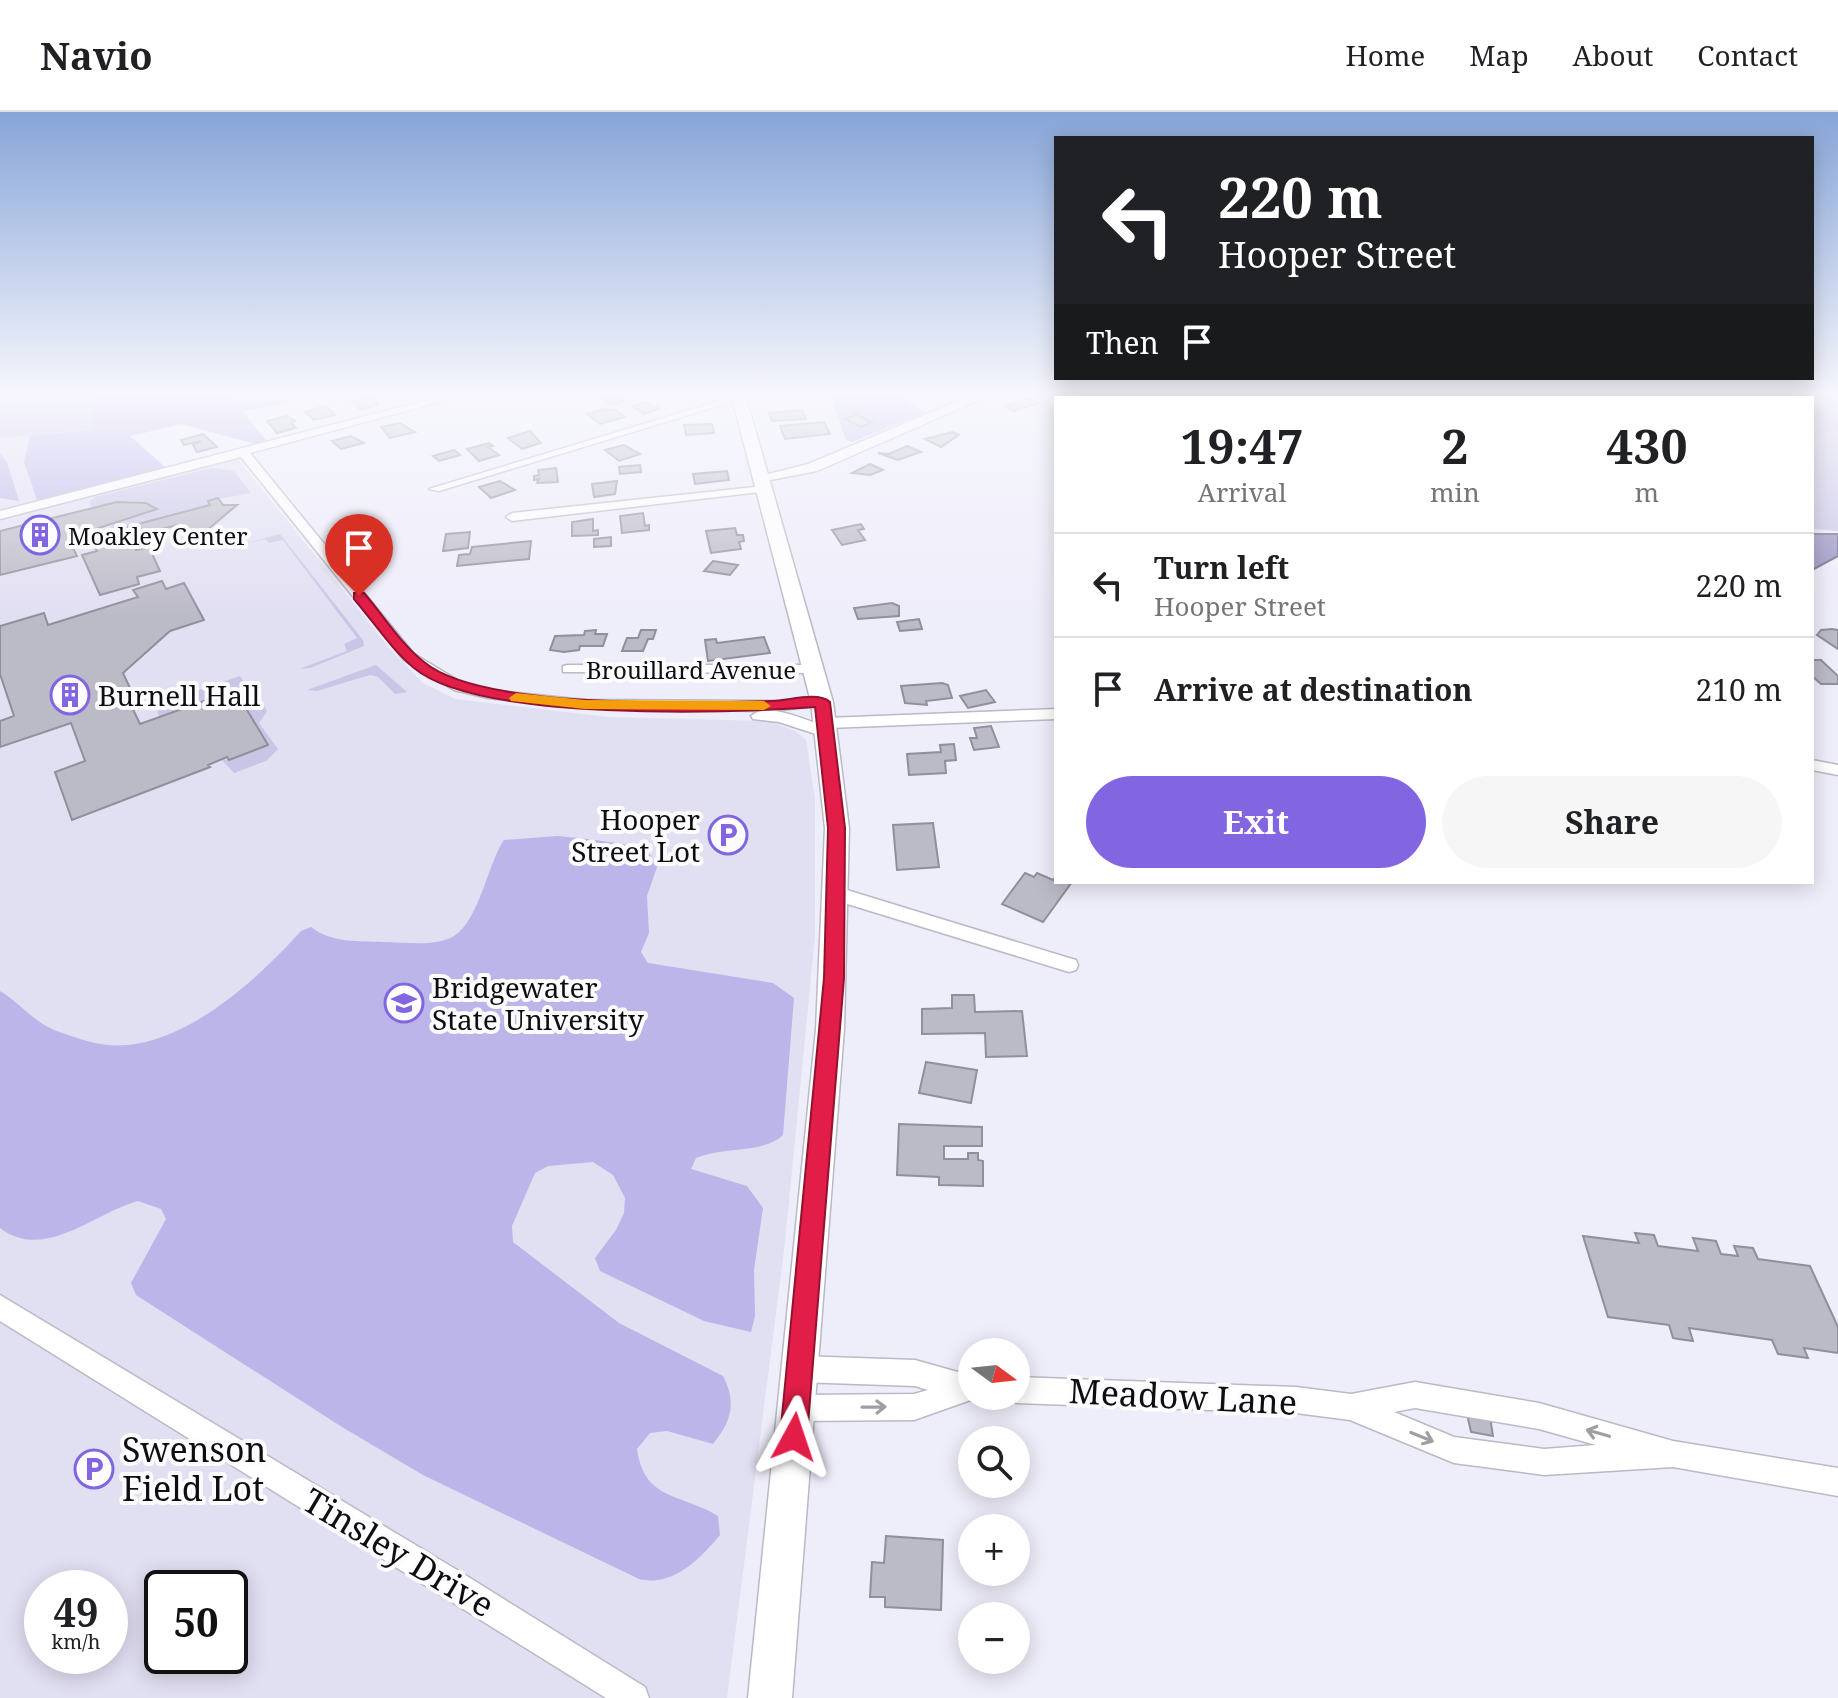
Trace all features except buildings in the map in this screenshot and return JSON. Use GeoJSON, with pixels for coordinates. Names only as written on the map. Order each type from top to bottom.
{"type":"FeatureCollection","features":[{"type":"Feature","properties":{"kind":"main road"},"geometry":{"type":"LineString","coordinates":[[758,468],[826,719],[837,828],[830,1029],[770,1698]]}},
{"type":"Feature","properties":{"kind":"street"},"geometry":{"type":"LineString","coordinates":[[0,515],[180,468]]}},
{"type":"Feature","properties":{"kind":"street"},"geometry":{"type":"LineString","coordinates":[[257,468],[409,657],[459,687],[625,713],[826,719],[1054,714]]}},
{"type":"Feature","properties":{"kind":"street"},"geometry":{"type":"LineString","coordinates":[[435,489],[504,468]]}},
{"type":"Feature","properties":{"kind":"street"},"geometry":{"type":"LineString","coordinates":[[512,517],[762,484],[808,475],[821,468]]}},
{"type":"Feature","properties":{"kind":"street","name":"Brouillard Avenue"},"geometry":{"type":"LineString","coordinates":[[568,669],[814,669]]}},
{"type":"Feature","properties":{"kind":"street"},"geometry":{"type":"LineString","coordinates":[[532,700],[603,705],[771,706],[826,719]]}},
{"type":"Feature","properties":{"kind":"street"},"geometry":{"type":"LineString","coordinates":[[1814,765],[1838,770]]}},
{"type":"Feature","properties":{"kind":"street"},"geometry":{"type":"LineString","coordinates":[[837,894],[1069,965]]}},
{"type":"Feature","properties":{"kind":"street","name":"Tinsley Drive"},"geometry":{"type":"LineString","coordinates":[[0,1307],[634,1698]]}},
{"type":"Feature","properties":{"kind":"street"},"geometry":{"type":"LineString","coordinates":[[799,1369],[915,1373],[958,1385]]}},
{"type":"Feature","properties":{"kind":"street","name":"Meadow Lane"},"geometry":{"type":"LineString","coordinates":[[1030,1390],[1225,1395],[1350,1407],[1415,1395],[1539,1416],[1673,1454],[1838,1482]]}},
{"type":"Feature","properties":{"kind":"street"},"geometry":{"type":"LineString","coordinates":[[796,1408],[914,1407],[958,1393]]}},
{"type":"Feature","properties":{"kind":"street","name":"Meadow Lane"},"geometry":{"type":"LineString","coordinates":[[1350,1407],[1454,1450],[1544,1462],[1673,1454]]}},
{"type":"Feature","properties":{"kind":"shaded area","name":"Bridgewater State University"},"geometry":{"type":"Polygon","coordinates":[[[0,468],[26,468],[40,508],[194,468],[245,468],[390,649],[423,683],[455,699],[608,717],[769,721],[795,731],[806,740],[815,799],[815,936],[785,1242],[727,1698],[0,1698],[0,468]]]}},
{"type":"Feature","properties":{"kind":"shaded area"},"geometry":{"type":"Polygon","coordinates":[[[0,468],[9,468],[19,501],[0,498],[0,468]]]}},
{"type":"Feature","properties":{"kind":"shaded area"},"geometry":{"type":"Polygon","coordinates":[[[26,468],[161,468],[37,500],[26,468]]]}},
{"type":"Feature","properties":{"kind":"shaded area"},"geometry":{"type":"Polygon","coordinates":[[[211,468],[234,471],[251,493],[208,501],[210,505],[119,530],[110,527],[119,520],[157,509],[132,501],[92,507],[89,502],[95,497],[211,468]]]}},
{"type":"Feature","properties":{"kind":"shaded area"},"geometry":{"type":"Polygon","coordinates":[[[1814,468],[1838,468],[1838,531],[1814,529],[1814,468]]]}},
{"type":"Feature","properties":{"kind":"shaded area"},"geometry":{"type":"Polygon","coordinates":[[[280,534],[363,640],[364,646],[310,668],[299,669],[347,651],[344,644],[357,638],[283,540],[269,543],[265,539],[222,550],[280,534]]]}},
{"type":"Feature","properties":{"kind":"shaded area"},"geometry":{"type":"Polygon","coordinates":[[[1814,534],[1838,534],[1838,556],[1814,569],[1814,534]]]}},
{"type":"Feature","properties":{"kind":"shaded area"},"geometry":{"type":"Polygon","coordinates":[[[376,665],[407,692],[395,694],[378,677],[370,675],[317,691],[307,690],[376,665]]]}},
{"type":"Feature","properties":{"kind":"shaded area"},"geometry":{"type":"Polygon","coordinates":[[[240,676],[267,711],[259,723],[278,749],[266,761],[234,773],[221,759],[229,760],[268,745],[235,690],[160,717],[157,712],[167,701],[240,676]]]}},
{"type":"Feature","properties":{"kind":"shaded area"},"geometry":{"type":"Polygon","coordinates":[[[557,836],[640,848],[651,856],[657,867],[647,896],[649,933],[641,952],[648,963],[773,983],[794,998],[783,1135],[765,1145],[696,1158],[691,1169],[747,1186],[763,1208],[754,1270],[755,1316],[751,1332],[704,1321],[600,1271],[595,1258],[616,1230],[624,1213],[625,1198],[613,1175],[593,1162],[548,1166],[535,1173],[512,1226],[513,1242],[619,1323],[723,1376],[730,1395],[730,1412],[713,1444],[667,1431],[650,1433],[637,1449],[647,1478],[656,1487],[718,1516],[720,1535],[694,1562],[663,1579],[639,1579],[423,1475],[136,1295],[131,1283],[166,1219],[161,1209],[138,1201],[51,1238],[34,1240],[17,1237],[0,1228],[0,991],[46,1026],[80,1039],[107,1045],[134,1044],[161,1037],[188,1025],[239,991],[301,931],[311,927],[336,939],[355,941],[430,943],[445,940],[466,925],[504,840],[557,836]]]}},
{"type":"Feature","properties":{"kind":"slow traffic"},"geometry":{"type":"LineString","coordinates":[[516,698],[585,704],[764,706]]}},
{"type":"Feature","properties":{"kind":"place","name":"Moakley Center"},"geometry":{"type":"Point","coordinates":[40,535]}},
{"type":"Feature","properties":{"kind":"place","name":"Burnell Hall"},"geometry":{"type":"Point","coordinates":[70,695]}},
{"type":"Feature","properties":{"kind":"place","name":"Hooper Street Lot"},"geometry":{"type":"Point","coordinates":[728,835]}},
{"type":"Feature","properties":{"kind":"place","name":"Bridgewater State University"},"geometry":{"type":"Point","coordinates":[404,1003]}},
{"type":"Feature","properties":{"kind":"place","name":"Swenson Field Lot"},"geometry":{"type":"Point","coordinates":[94,1469]}},
{"type":"Feature","properties":{"kind":"route"},"geometry":{"type":"LineString","coordinates":[[359,596],[419,665],[459,687],[488,694],[585,704],[771,706],[822,702],[829,740],[837,828],[834,978],[794,1437]]}}]}
